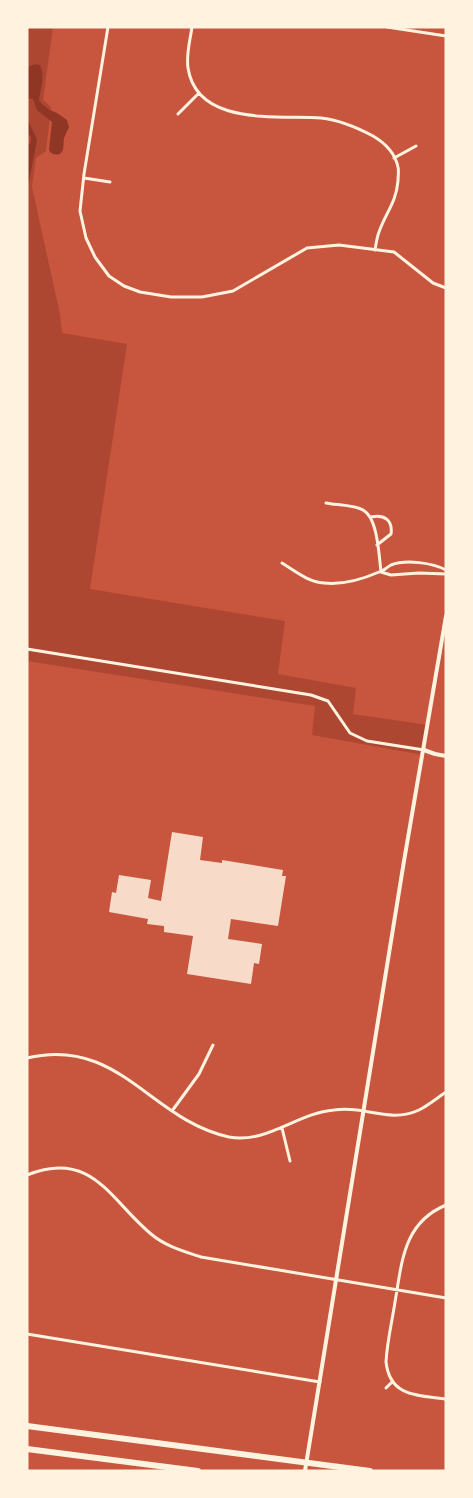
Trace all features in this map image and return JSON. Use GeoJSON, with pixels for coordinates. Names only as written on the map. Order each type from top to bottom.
{"type":"FeatureCollection","features":[{"type":"Feature","properties":{"kind":"highway"},"geometry":{"type":"LineString","coordinates":[[27,1426],[370,1471]]}},
{"type":"Feature","properties":{"kind":"highway"},"geometry":{"type":"LineString","coordinates":[[27,1449],[198,1471]]}},
{"type":"Feature","properties":{"kind":"street"},"geometry":{"type":"LineString","coordinates":[[108,27],[80,212],[86,238],[95,258],[109,276],[124,286],[140,292],[171,297],[202,297],[232,291],[308,248],[339,245],[394,252],[434,283],[446,288]]}},
{"type":"Feature","properties":{"kind":"street"},"geometry":{"type":"LineString","coordinates":[[192,27],[188,50],[190,79],[199,93],[211,104],[223,110],[282,118],[322,118],[350,124],[390,148],[398,167],[397,192],[378,233],[375,250]]}},
{"type":"Feature","properties":{"kind":"street"},"geometry":{"type":"LineString","coordinates":[[387,27],[446,36]]}},
{"type":"Feature","properties":{"kind":"street"},"geometry":{"type":"LineString","coordinates":[[178,114],[199,93]]}},
{"type":"Feature","properties":{"kind":"street"},"geometry":{"type":"LineString","coordinates":[[394,158],[416,146]]}},
{"type":"Feature","properties":{"kind":"street"},"geometry":{"type":"LineString","coordinates":[[84,178],[110,182]]}},
{"type":"Feature","properties":{"kind":"street"},"geometry":{"type":"LineString","coordinates":[[326,503],[363,509],[371,517],[381,572]]}},
{"type":"Feature","properties":{"kind":"street"},"geometry":{"type":"LineString","coordinates":[[371,517],[385,518],[390,522],[392,529],[391,534],[377,545]]}},
{"type":"Feature","properties":{"kind":"street"},"geometry":{"type":"LineString","coordinates":[[282,563],[307,579],[324,583],[345,582],[381,572],[393,564],[414,562],[435,565],[446,572]]}},
{"type":"Feature","properties":{"kind":"street"},"geometry":{"type":"LineString","coordinates":[[381,572],[391,575],[446,572]]}},
{"type":"Feature","properties":{"kind":"street"},"geometry":{"type":"LineString","coordinates":[[305,1471],[446,616]]}},
{"type":"Feature","properties":{"kind":"street"},"geometry":{"type":"LineString","coordinates":[[27,649],[311,695],[328,701],[350,733],[367,741],[446,756]]}},
{"type":"Feature","properties":{"kind":"street"},"geometry":{"type":"LineString","coordinates":[[172,1111],[198,1074],[213,1045]]}},
{"type":"Feature","properties":{"kind":"street"},"geometry":{"type":"LineString","coordinates":[[27,1058],[56,1054],[92,1060],[120,1074],[172,1111],[206,1129],[236,1138],[259,1136],[322,1111],[347,1109],[384,1115],[406,1114],[419,1110],[446,1092]]}},
{"type":"Feature","properties":{"kind":"street"},"geometry":{"type":"LineString","coordinates":[[282,1127],[290,1161]]}},
{"type":"Feature","properties":{"kind":"street"},"geometry":{"type":"LineString","coordinates":[[27,1175],[41,1170],[59,1168],[90,1176],[111,1193],[150,1233],[161,1241],[201,1257],[446,1298]]}},
{"type":"Feature","properties":{"kind":"street"},"geometry":{"type":"LineString","coordinates":[[446,1205],[431,1213],[421,1222],[410,1238],[403,1257],[386,1362],[392,1382],[397,1387],[410,1394],[446,1399]]}},
{"type":"Feature","properties":{"kind":"street"},"geometry":{"type":"LineString","coordinates":[[27,1334],[320,1382]]}},
{"type":"Feature","properties":{"kind":"street"},"geometry":{"type":"LineString","coordinates":[[386,1388],[392,1382]]}},
{"type":"Feature","properties":{"kind":"shaded area"},"geometry":{"type":"Polygon","coordinates":[[[27,27],[53,27],[43,100],[51,107],[46,151],[36,158],[32,187],[60,314],[62,333],[127,344],[90,589],[285,621],[278,674],[356,688],[353,714],[428,725],[423,755],[312,735],[315,706],[27,661],[27,27]]]}},
{"type":"Feature","properties":{"kind":"shaded area"},"geometry":{"type":"Polygon","coordinates":[[[36,64],[40,65],[43,74],[39,101],[67,120],[69,127],[60,154],[51,153],[49,150],[52,122],[37,110],[33,99],[27,98],[27,70],[36,64]]]}},
{"type":"Feature","properties":{"kind":"shaded area"},"geometry":{"type":"Polygon","coordinates":[[[27,118],[37,140],[27,186],[27,145],[31,141],[31,136],[27,134],[27,118]]]}},
{"type":"Feature","properties":{"kind":"building"},"geometry":{"type":"Polygon","coordinates":[[[172,832],[203,837],[200,860],[222,863],[222,860],[283,870],[282,876],[286,876],[278,926],[231,919],[228,939],[262,944],[259,964],[254,963],[251,984],[187,974],[193,936],[164,932],[164,926],[147,924],[148,919],[109,912],[112,892],[116,893],[119,875],[151,880],[148,898],[161,901],[172,832]]]}}]}
